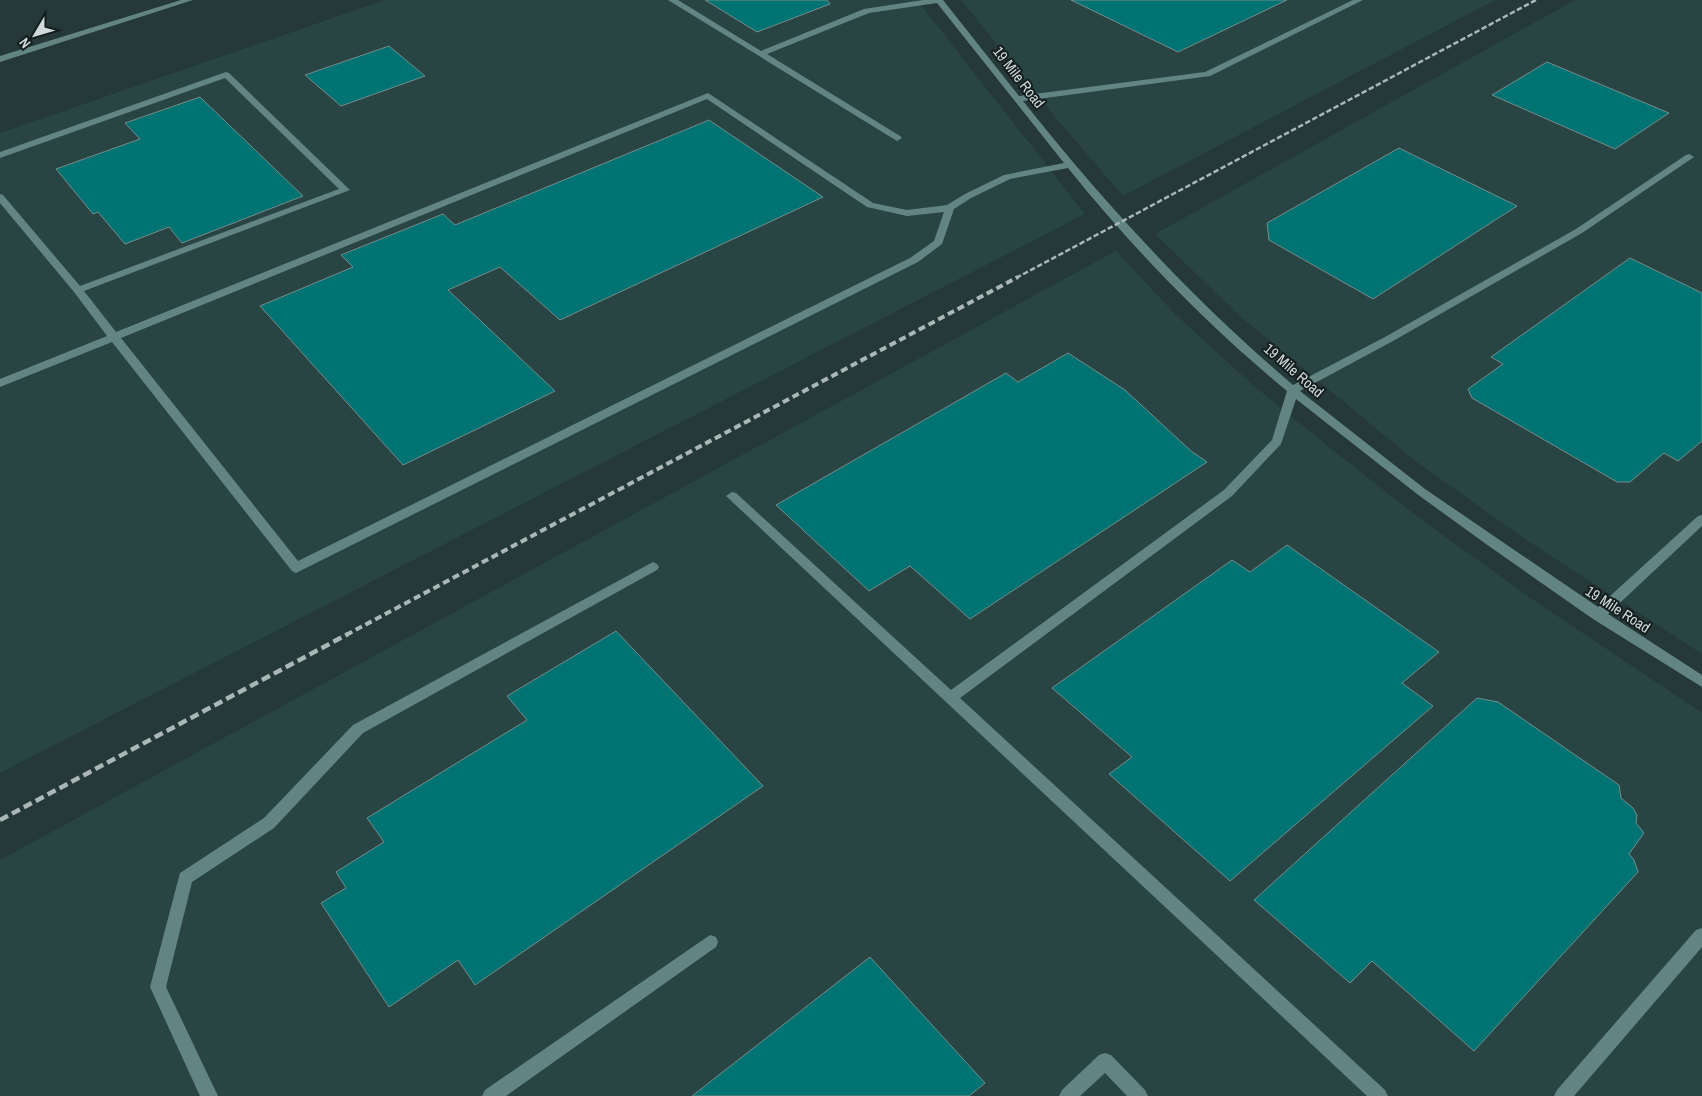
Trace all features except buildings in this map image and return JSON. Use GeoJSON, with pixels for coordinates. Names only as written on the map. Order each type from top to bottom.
{"type":"FeatureCollection","features":[{"type":"Feature","properties":{"kind":"street"},"geometry":{"type":"LineString","coordinates":[[0,59],[189,0]]}},
{"type":"Feature","properties":{"kind":"street"},"geometry":{"type":"LineString","coordinates":[[672,0],[897,138]]}},
{"type":"Feature","properties":{"kind":"street"},"geometry":{"type":"LineString","coordinates":[[760,54],[867,11],[939,0]]}},
{"type":"Feature","properties":{"kind":"street","name":"19 Mile Road"},"geometry":{"type":"LineString","coordinates":[[939,0],[1070,165],[1118,222],[1164,272],[1294,390],[1347,435],[1451,514],[1598,615],[1702,682]]}},
{"type":"Feature","properties":{"kind":"street"},"geometry":{"type":"LineString","coordinates":[[1018,99],[1207,74],[1359,0]]}},
{"type":"Feature","properties":{"kind":"street"},"geometry":{"type":"LineString","coordinates":[[0,155],[226,75],[344,190],[78,290]]}},
{"type":"Feature","properties":{"kind":"street"},"geometry":{"type":"LineString","coordinates":[[0,383],[708,96],[870,205],[907,213],[950,208],[968,196],[1007,177],[1070,165]]}},
{"type":"Feature","properties":{"kind":"street"},"geometry":{"type":"LineString","coordinates":[[950,698],[1228,493],[1277,440],[1294,390],[1389,339],[1579,231],[1689,157]]}},
{"type":"Feature","properties":{"kind":"street"},"geometry":{"type":"LineString","coordinates":[[0,197],[78,290],[296,568],[914,260],[938,242],[950,208]]}},
{"type":"Feature","properties":{"kind":"street"},"geometry":{"type":"LineString","coordinates":[[732,496],[1380,1096]]}},
{"type":"Feature","properties":{"kind":"street"},"geometry":{"type":"LineString","coordinates":[[1598,615],[1702,519]]}},
{"type":"Feature","properties":{"kind":"street"},"geometry":{"type":"LineString","coordinates":[[209,1096],[158,987],[185,878],[269,823],[358,729],[653,567]]}},
{"type":"Feature","properties":{"kind":"street"},"geometry":{"type":"LineString","coordinates":[[1563,1096],[1702,935]]}},
{"type":"Feature","properties":{"kind":"street"},"geometry":{"type":"LineString","coordinates":[[491,1096],[710,942]]}},
{"type":"Feature","properties":{"kind":"street"},"geometry":{"type":"LineString","coordinates":[[1068,1096],[1105,1062],[1138,1096]]}},
{"type":"Feature","properties":{"kind":"shaded area"},"geometry":{"type":"Polygon","coordinates":[[[385,0],[917,0],[1085,214],[0,773],[0,133],[385,0]]]}},
{"type":"Feature","properties":{"kind":"shaded area"},"geometry":{"type":"Polygon","coordinates":[[[961,0],[1495,0],[1123,196],[1061,124],[961,0]]]}},
{"type":"Feature","properties":{"kind":"shaded area"},"geometry":{"type":"Polygon","coordinates":[[[1575,0],[1702,0],[1702,654],[1525,539],[1414,460],[1242,318],[1155,234],[1575,0]]]}},
{"type":"Feature","properties":{"kind":"shaded area"},"geometry":{"type":"Polygon","coordinates":[[[1116,251],[1176,315],[1254,386],[1339,455],[1422,520],[1529,597],[1702,713],[1702,1096],[0,1096],[0,860],[1116,251]]]}},
{"type":"Feature","properties":{"kind":"railway"},"geometry":{"type":"LineString","coordinates":[[1016,278],[1536,0]]}},
{"type":"Feature","properties":{"kind":"railway"},"geometry":{"type":"LineString","coordinates":[[346,635],[1018,277]]}},
{"type":"Feature","properties":{"kind":"railway"},"geometry":{"type":"LineString","coordinates":[[0,820],[348,634]]}}]}
